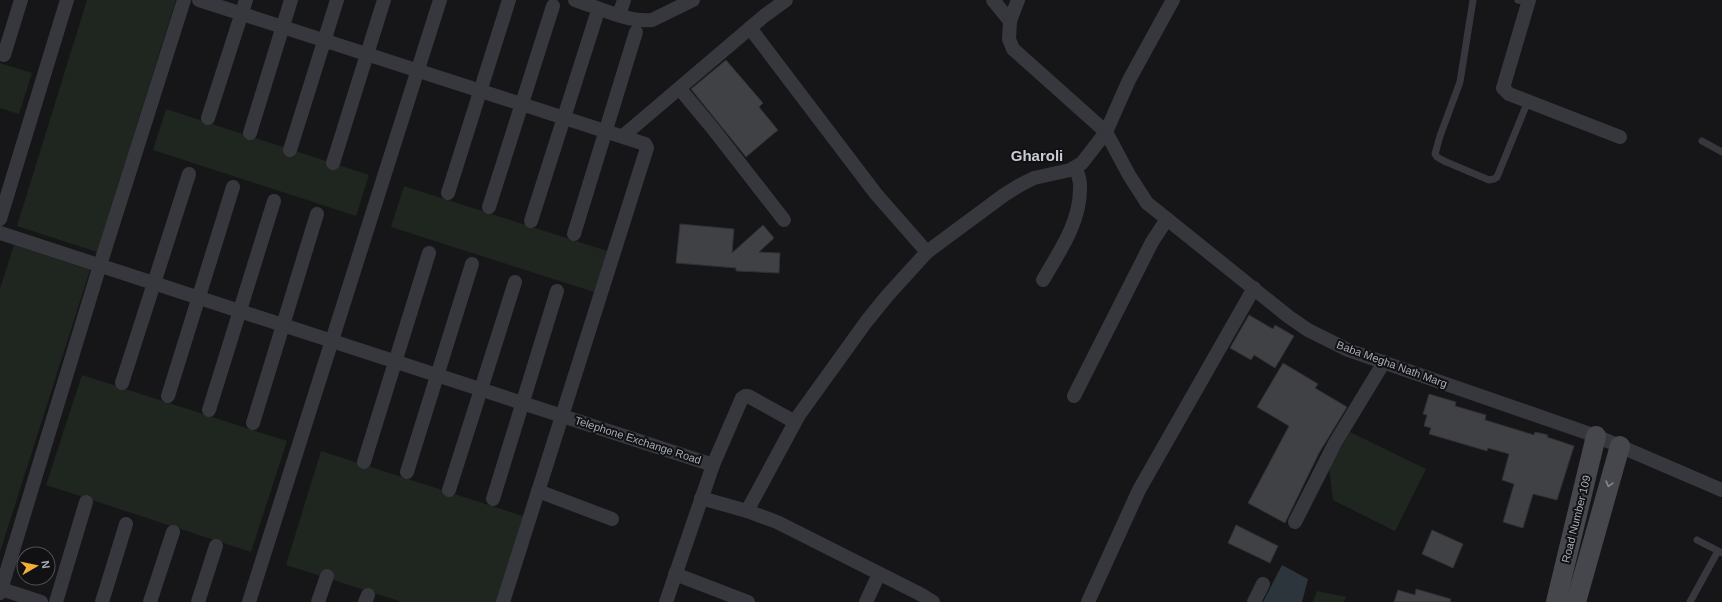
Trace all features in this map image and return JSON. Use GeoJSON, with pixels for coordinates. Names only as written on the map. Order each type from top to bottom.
{"type":"FeatureCollection","features":[{"type":"Feature","properties":{"kind":"street"},"geometry":{"type":"LineString","coordinates":[[4,55],[21,0]]}},
{"type":"Feature","properties":{"kind":"street"},"geometry":{"type":"LineString","coordinates":[[0,219],[67,0]]}},
{"type":"Feature","properties":{"kind":"street"},"geometry":{"type":"LineString","coordinates":[[41,602],[1,591],[100,265],[184,0]]}},
{"type":"Feature","properties":{"kind":"street"},"geometry":{"type":"LineString","coordinates":[[200,0],[623,136],[643,143],[647,148],[503,602]]}},
{"type":"Feature","properties":{"kind":"street"},"geometry":{"type":"LineString","coordinates":[[208,118],[246,0]]}},
{"type":"Feature","properties":{"kind":"street"},"geometry":{"type":"LineString","coordinates":[[250,133],[292,0]]}},
{"type":"Feature","properties":{"kind":"street"},"geometry":{"type":"LineString","coordinates":[[290,150],[337,0]]}},
{"type":"Feature","properties":{"kind":"street"},"geometry":{"type":"LineString","coordinates":[[333,164],[384,0]]}},
{"type":"Feature","properties":{"kind":"street"},"geometry":{"type":"LineString","coordinates":[[249,602],[440,0]]}},
{"type":"Feature","properties":{"kind":"street"},"geometry":{"type":"LineString","coordinates":[[448,193],[509,0]]}},
{"type":"Feature","properties":{"kind":"street"},"geometry":{"type":"LineString","coordinates":[[575,0],[619,15],[643,20],[652,20],[692,0]]}},
{"type":"Feature","properties":{"kind":"street"},"geometry":{"type":"LineString","coordinates":[[619,15],[624,0]]}},
{"type":"Feature","properties":{"kind":"street"},"geometry":{"type":"LineString","coordinates":[[623,136],[750,28],[786,0]]}},
{"type":"Feature","properties":{"kind":"street"},"geometry":{"type":"LineString","coordinates":[[993,0],[1010,21]]}},
{"type":"Feature","properties":{"kind":"street"},"geometry":{"type":"LineString","coordinates":[[1018,0],[1010,21],[1009,39],[1013,49],[1106,132]]}},
{"type":"Feature","properties":{"kind":"street"},"geometry":{"type":"LineString","coordinates":[[747,511],[795,422],[866,322],[887,296],[927,252],[1004,195],[1020,185],[1034,178],[1076,168],[1106,132],[1129,80],[1173,0]]}},
{"type":"Feature","properties":{"kind":"street"},"geometry":{"type":"LineString","coordinates":[[1525,0],[1503,88],[1509,94],[1620,137]]}},
{"type":"Feature","properties":{"kind":"street"},"geometry":{"type":"LineString","coordinates":[[489,207],[553,6]]}},
{"type":"Feature","properties":{"kind":"street"},"geometry":{"type":"LineString","coordinates":[[531,221],[596,17]]}},
{"type":"Feature","properties":{"kind":"street"},"geometry":{"type":"LineString","coordinates":[[750,28],[876,194],[927,252]]}},
{"type":"Feature","properties":{"kind":"street"},"geometry":{"type":"LineString","coordinates":[[574,234],[636,32]]}},
{"type":"Feature","properties":{"kind":"street"},"geometry":{"type":"LineString","coordinates":[[680,89],[784,220]]}},
{"type":"Feature","properties":{"kind":"street","name":"Baba Megha Nath Marg"},"geometry":{"type":"LineString","coordinates":[[1106,132],[1129,175],[1147,203],[1254,288],[1289,318],[1308,330],[1348,350],[1596,436],[1722,490]]}},
{"type":"Feature","properties":{"kind":"street"},"geometry":{"type":"LineString","coordinates":[[1043,280],[1073,226],[1079,207],[1081,188],[1076,168]]}},
{"type":"Feature","properties":{"kind":"street"},"geometry":{"type":"LineString","coordinates":[[122,383],[189,174]]}},
{"type":"Feature","properties":{"kind":"street"},"geometry":{"type":"LineString","coordinates":[[168,396],[233,187]]}},
{"type":"Feature","properties":{"kind":"street"},"geometry":{"type":"LineString","coordinates":[[209,410],[274,202]]}},
{"type":"Feature","properties":{"kind":"street"},"geometry":{"type":"LineString","coordinates":[[253,423],[317,214]]}},
{"type":"Feature","properties":{"kind":"street"},"geometry":{"type":"LineString","coordinates":[[1074,396],[1152,242],[1167,219]]}},
{"type":"Feature","properties":{"kind":"street","name":"Telephone Exchange Road"},"geometry":{"type":"LineString","coordinates":[[0,233],[713,465],[666,602]]}},
{"type":"Feature","properties":{"kind":"street"},"geometry":{"type":"LineString","coordinates":[[364,462],[429,253]]}},
{"type":"Feature","properties":{"kind":"street"},"geometry":{"type":"LineString","coordinates":[[407,472],[472,264]]}},
{"type":"Feature","properties":{"kind":"street"},"geometry":{"type":"LineString","coordinates":[[449,490],[515,282]]}},
{"type":"Feature","properties":{"kind":"street"},"geometry":{"type":"LineString","coordinates":[[1088,602],[1139,490],[1254,288]]}},
{"type":"Feature","properties":{"kind":"street"},"geometry":{"type":"LineString","coordinates":[[493,499],[558,290]]}},
{"type":"Feature","properties":{"kind":"street"},"geometry":{"type":"LineString","coordinates":[[1295,522],[1335,443],[1384,362]]}},
{"type":"Feature","properties":{"kind":"street"},"geometry":{"type":"LineString","coordinates":[[713,465],[741,400],[745,396],[748,396],[795,422]]}},
{"type":"Feature","properties":{"kind":"street","name":"Road Number 109"},"geometry":{"type":"LineString","coordinates":[[1556,602],[1596,436]]}},
{"type":"Feature","properties":{"kind":"street","name":"Road Number 109"},"geometry":{"type":"LineString","coordinates":[[1576,602],[1620,446]]}},
{"type":"Feature","properties":{"kind":"street"},"geometry":{"type":"LineString","coordinates":[[538,491],[612,519]]}},
{"type":"Feature","properties":{"kind":"street"},"geometry":{"type":"LineString","coordinates":[[701,498],[747,511],[777,522],[920,594],[932,602]]}},
{"type":"Feature","properties":{"kind":"street"},"geometry":{"type":"LineString","coordinates":[[56,602],[86,502]]}},
{"type":"Feature","properties":{"kind":"street"},"geometry":{"type":"LineString","coordinates":[[102,602],[126,524]]}},
{"type":"Feature","properties":{"kind":"street"},"geometry":{"type":"LineString","coordinates":[[150,602],[173,532]]}},
{"type":"Feature","properties":{"kind":"street"},"geometry":{"type":"LineString","coordinates":[[198,602],[216,546]]}},
{"type":"Feature","properties":{"kind":"street"},"geometry":{"type":"LineString","coordinates":[[675,574],[748,602]]}},
{"type":"Feature","properties":{"kind":"street"},"geometry":{"type":"LineString","coordinates":[[866,602],[879,574]]}},
{"type":"Feature","properties":{"kind":"street"},"geometry":{"type":"LineString","coordinates":[[318,602],[327,576]]}},
{"type":"Feature","properties":{"kind":"street"},"geometry":{"type":"LineString","coordinates":[[1254,602],[1263,584]]}},
{"type":"Feature","properties":{"kind":"lane"},"geometry":{"type":"LineString","coordinates":[[1473,0],[1460,82],[1435,154],[1444,162],[1489,180],[1494,179],[1497,177],[1528,101]]}},
{"type":"Feature","properties":{"kind":"lane"},"geometry":{"type":"LineString","coordinates":[[1702,141],[1722,152]]}},
{"type":"Feature","properties":{"kind":"lane"},"geometry":{"type":"LineString","coordinates":[[1690,602],[1720,552],[1697,540]]}},
{"type":"Feature","properties":{"kind":"shaded area"},"geometry":{"type":"Polygon","coordinates":[[[87,0],[176,0],[97,252],[17,226],[87,0]]]}},
{"type":"Feature","properties":{"kind":"shaded area"},"geometry":{"type":"Polygon","coordinates":[[[0,63],[32,73],[19,114],[0,108],[0,63]]]}},
{"type":"Feature","properties":{"kind":"shaded area"},"geometry":{"type":"Polygon","coordinates":[[[166,109],[369,175],[356,216],[153,150],[166,109]]]}},
{"type":"Feature","properties":{"kind":"shaded area"},"geometry":{"type":"Polygon","coordinates":[[[404,186],[607,251],[594,292],[391,227],[404,186]]]}},
{"type":"Feature","properties":{"kind":"shaded area"},"geometry":{"type":"Polygon","coordinates":[[[14,245],[90,270],[0,552],[0,289],[14,245]]]}},
{"type":"Feature","properties":{"kind":"shaded area"},"geometry":{"type":"Polygon","coordinates":[[[82,375],[287,441],[251,552],[46,485],[82,375]]]}},
{"type":"Feature","properties":{"kind":"shaded area"},"geometry":{"type":"Polygon","coordinates":[[[1350,432],[1426,469],[1395,531],[1333,500],[1329,468],[1350,432]]]}},
{"type":"Feature","properties":{"kind":"shaded area"},"geometry":{"type":"Polygon","coordinates":[[[321,451],[523,516],[496,602],[402,602],[286,565],[321,451]]]}},
{"type":"Feature","properties":{"kind":"shaded area"},"geometry":{"type":"Polygon","coordinates":[[[1282,565],[1308,579],[1302,602],[1263,602],[1282,565]]]}},
{"type":"Feature","properties":{"kind":"shaded area"},"geometry":{"type":"Polygon","coordinates":[[[1317,591],[1346,597],[1344,602],[1313,602],[1317,591]]]}},
{"type":"Feature","properties":{"kind":"building"},"geometry":{"type":"Polygon","coordinates":[[[726,60],[763,103],[759,107],[778,130],[746,157],[691,89],[726,60]]]}},
{"type":"Feature","properties":{"kind":"building"},"geometry":{"type":"Polygon","coordinates":[[[680,224],[734,229],[732,253],[763,225],[774,238],[759,252],[780,253],[779,273],[736,271],[736,268],[676,263],[680,224]]]}},
{"type":"Feature","properties":{"kind":"building"},"geometry":{"type":"Polygon","coordinates":[[[1249,315],[1273,329],[1275,325],[1294,336],[1275,368],[1254,355],[1251,360],[1230,348],[1249,315]]]}},
{"type":"Feature","properties":{"kind":"building"},"geometry":{"type":"Polygon","coordinates":[[[1283,363],[1318,384],[1315,388],[1347,407],[1319,453],[1285,523],[1248,503],[1289,426],[1257,407],[1283,363]]]}},
{"type":"Feature","properties":{"kind":"building"},"geometry":{"type":"Polygon","coordinates":[[[1429,394],[1456,402],[1455,406],[1486,415],[1485,420],[1534,435],[1535,432],[1548,435],[1547,437],[1574,446],[1557,500],[1533,494],[1523,528],[1503,522],[1514,484],[1502,480],[1509,454],[1488,448],[1487,451],[1429,434],[1431,428],[1424,426],[1427,415],[1423,414],[1429,394]]]}},
{"type":"Feature","properties":{"kind":"building"},"geometry":{"type":"Polygon","coordinates":[[[1236,525],[1278,546],[1270,563],[1228,543],[1236,525]]]}},
{"type":"Feature","properties":{"kind":"building"},"geometry":{"type":"Polygon","coordinates":[[[1432,530],[1463,544],[1453,568],[1422,554],[1432,530]]]}},
{"type":"Feature","properties":{"kind":"building"},"geometry":{"type":"Polygon","coordinates":[[[1416,589],[1451,599],[1450,602],[1394,602],[1398,590],[1415,595],[1416,589]]]}},
{"type":"Feature","properties":{"kind":"district","name":"Gharoli"},"geometry":{"type":"Point","coordinates":[1037,156]}}]}
